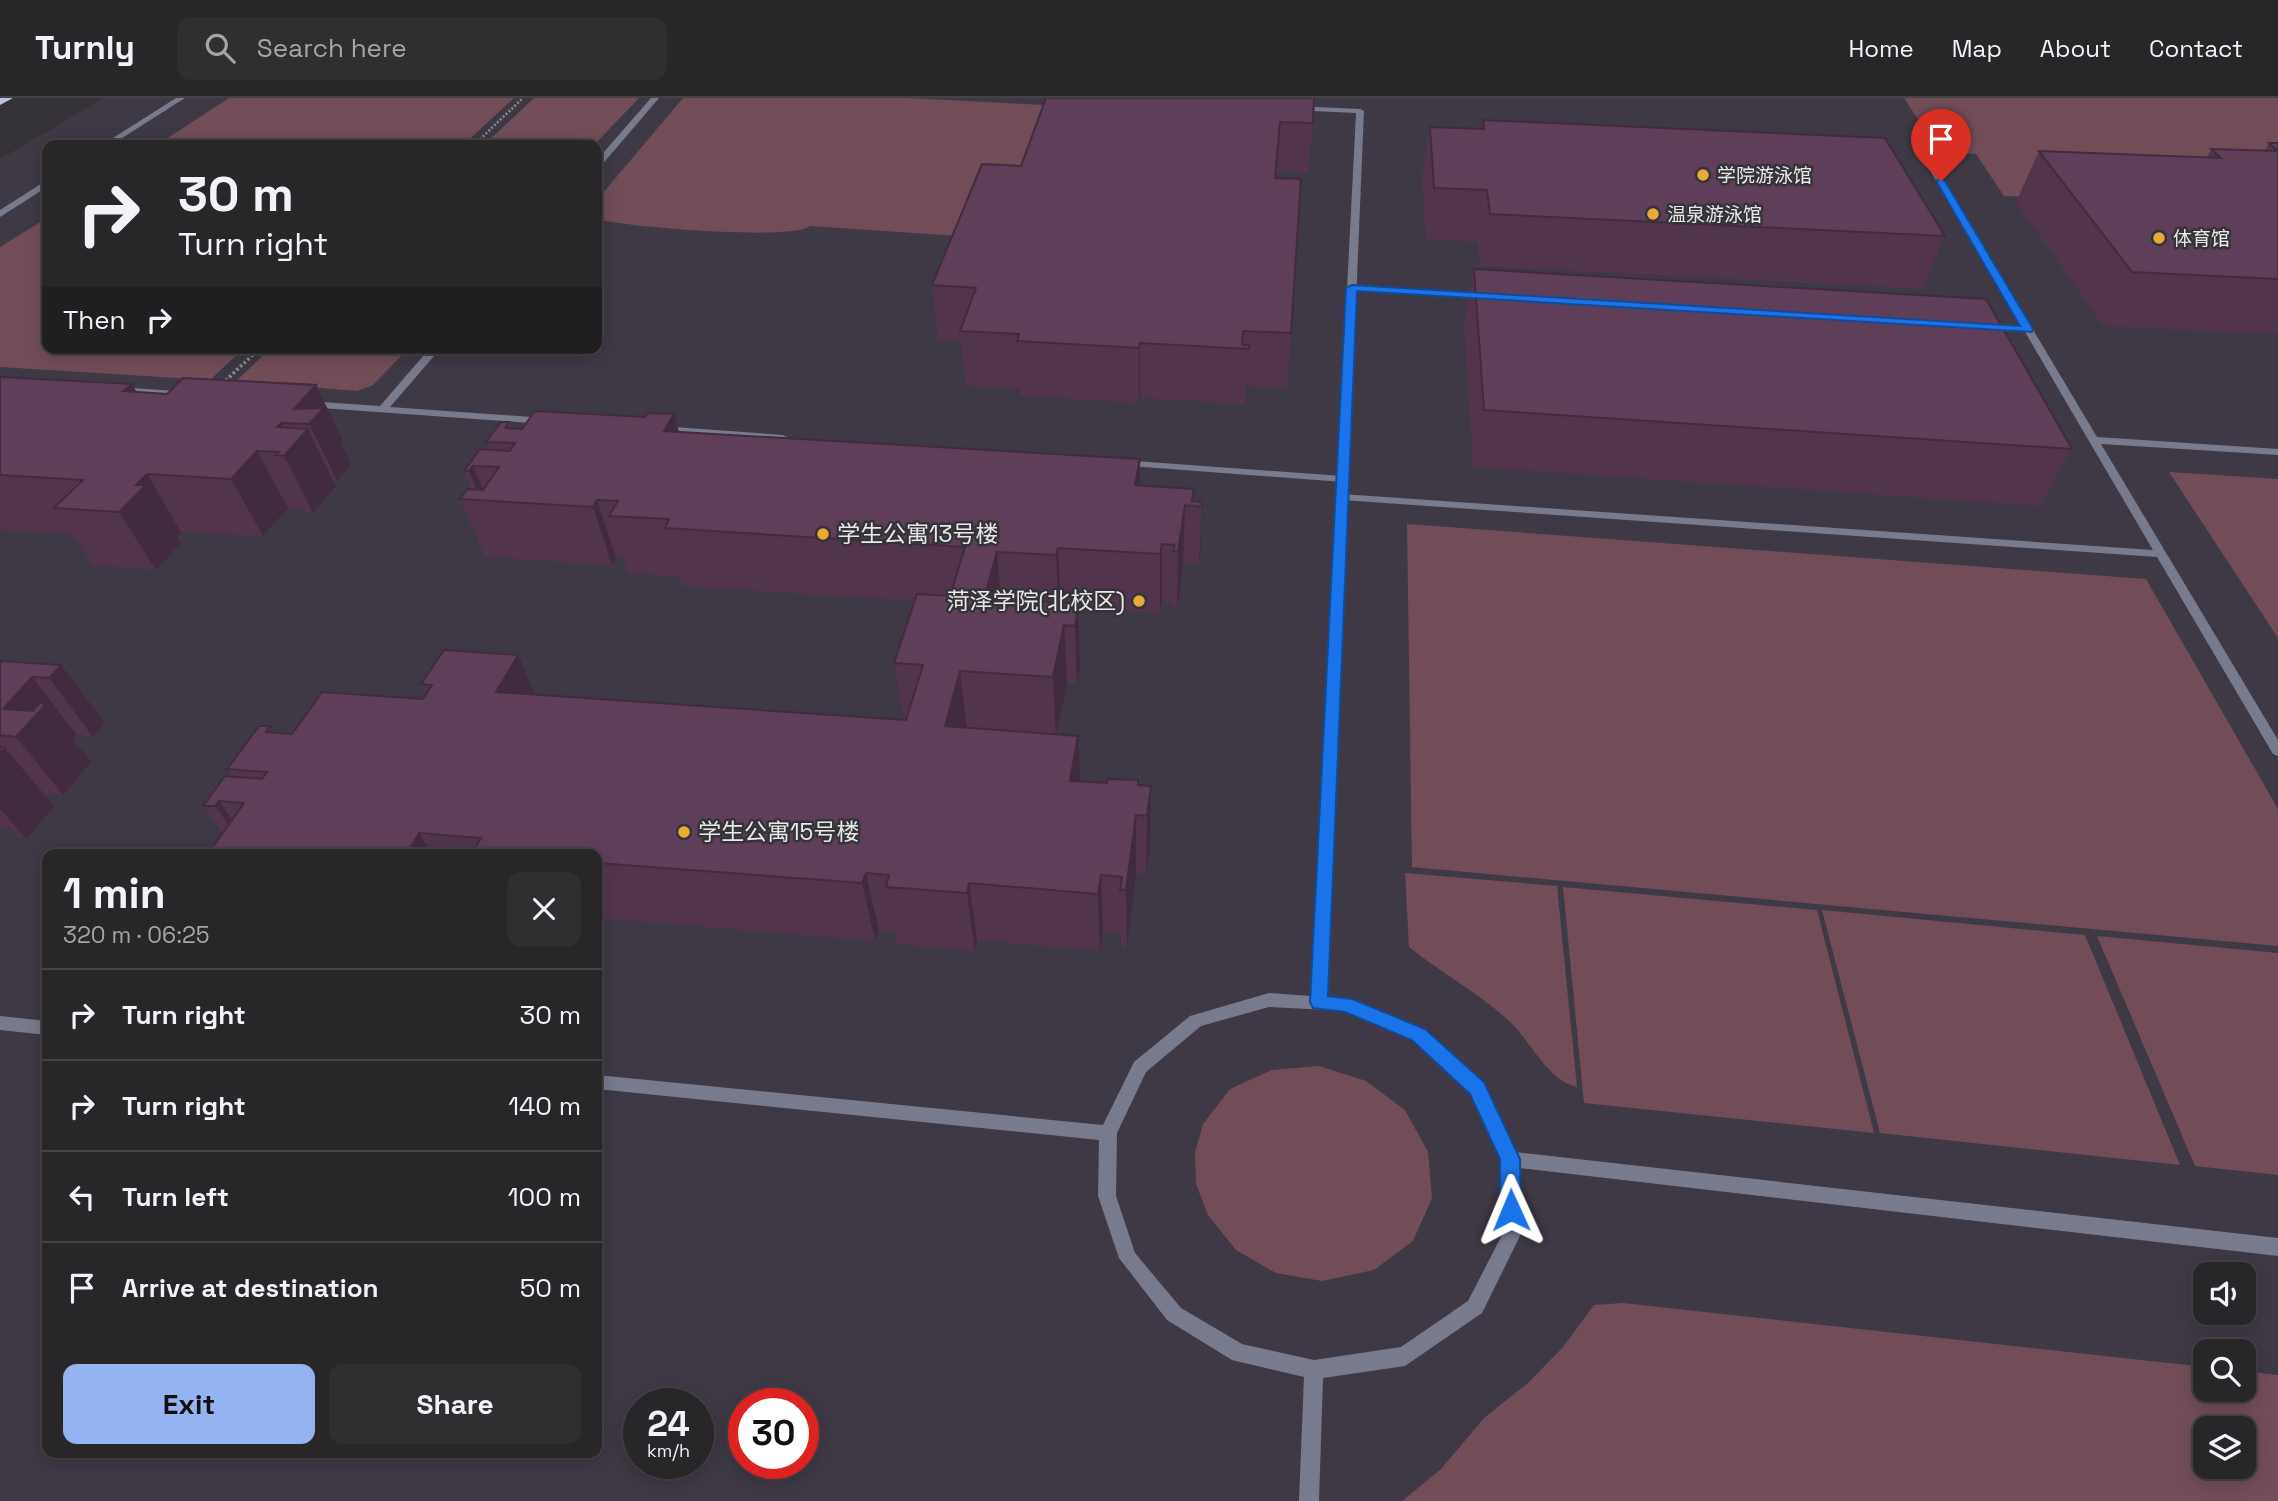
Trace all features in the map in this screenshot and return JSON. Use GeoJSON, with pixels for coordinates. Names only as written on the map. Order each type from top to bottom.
{"type":"FeatureCollection","features":[{"type":"Feature","properties":{"kind":"main road"},"geometry":{"type":"LineString","coordinates":[[0,102],[8,98]]}},
{"type":"Feature","properties":{"kind":"street"},"geometry":{"type":"LineString","coordinates":[[115,140],[181,98]]}},
{"type":"Feature","properties":{"kind":"street"},"geometry":{"type":"LineString","coordinates":[[602,159],[655,98]]}},
{"type":"Feature","properties":{"kind":"street"},"geometry":{"type":"LineString","coordinates":[[1279,107],[1360,111],[1319,1002]]}},
{"type":"Feature","properties":{"kind":"street"},"geometry":{"type":"LineString","coordinates":[[1928,160],[2278,751]]}},
{"type":"Feature","properties":{"kind":"street"},"geometry":{"type":"LineString","coordinates":[[0,214],[42,187]]}},
{"type":"Feature","properties":{"kind":"street"},"geometry":{"type":"LineString","coordinates":[[1352,288],[1503,297]]}},
{"type":"Feature","properties":{"kind":"street"},"geometry":{"type":"LineString","coordinates":[[1973,326],[2028,329]]}},
{"type":"Feature","properties":{"kind":"street"},"geometry":{"type":"LineString","coordinates":[[383,409],[431,354]]}},
{"type":"Feature","properties":{"kind":"street"},"geometry":{"type":"LineString","coordinates":[[111,390],[208,397]]}},
{"type":"Feature","properties":{"kind":"street"},"geometry":{"type":"LineString","coordinates":[[289,402],[564,422]]}},
{"type":"Feature","properties":{"kind":"street"},"geometry":{"type":"LineString","coordinates":[[647,428],[800,440]]}},
{"type":"Feature","properties":{"kind":"street"},"geometry":{"type":"LineString","coordinates":[[2093,440],[2278,452]]}},
{"type":"Feature","properties":{"kind":"street"},"geometry":{"type":"LineString","coordinates":[[1106,462],[1343,479]]}},
{"type":"Feature","properties":{"kind":"street"},"geometry":{"type":"LineString","coordinates":[[1342,497],[2161,554]]}},
{"type":"Feature","properties":{"kind":"street"},"geometry":{"type":"LineString","coordinates":[[1269,1000],[1319,1002],[1346,1004],[1419,1035],[1477,1088],[1510,1159],[1511,1236],[1475,1307],[1405,1356],[1314,1370],[1239,1353],[1174,1314],[1128,1258],[1107,1196],[1108,1133],[1140,1067],[1196,1021],[1269,1000]]}},
{"type":"Feature","properties":{"kind":"street"},"geometry":{"type":"LineString","coordinates":[[0,1023],[42,1027]]}},
{"type":"Feature","properties":{"kind":"street"},"geometry":{"type":"LineString","coordinates":[[602,1082],[1108,1133]]}},
{"type":"Feature","properties":{"kind":"street"},"geometry":{"type":"LineString","coordinates":[[1510,1159],[2278,1247]]}},
{"type":"Feature","properties":{"kind":"street"},"geometry":{"type":"LineString","coordinates":[[1309,1501],[1314,1370]]}},
{"type":"Feature","properties":{"kind":"path"},"geometry":{"type":"LineString","coordinates":[[479,140],[523,98]]}},
{"type":"Feature","properties":{"kind":"path"},"geometry":{"type":"LineString","coordinates":[[208,397],[254,354]]}},
{"type":"Feature","properties":{"kind":"shaded area","name":"菏泽学院(北校区)"},"geometry":{"type":"Polygon","coordinates":[[[104,98],[2278,98],[2278,1501],[0,1501],[0,159],[104,98]]]}},
{"type":"Feature","properties":{"kind":"shaded area"},"geometry":{"type":"Polygon","coordinates":[[[229,98],[514,98],[468,140],[165,140],[229,98]]]}},
{"type":"Feature","properties":{"kind":"shaded area"},"geometry":{"type":"Polygon","coordinates":[[[534,98],[639,98],[599,140],[489,140],[534,98]]]}},
{"type":"Feature","properties":{"kind":"shaded area"},"geometry":{"type":"Polygon","coordinates":[[[683,98],[910,98],[1062,106],[1015,214],[959,236],[810,226],[797,230],[742,232],[640,226],[602,220],[602,194],[683,98]]]}},
{"type":"Feature","properties":{"kind":"shaded area"},"geometry":{"type":"Polygon","coordinates":[[[1904,98],[2278,98],[2278,190],[2164,201],[2004,196],[1976,154],[1939,151],[1904,98]]]}},
{"type":"Feature","properties":{"kind":"shaded area"},"geometry":{"type":"Polygon","coordinates":[[[42,221],[42,354],[238,354],[210,380],[0,367],[0,247],[42,221]]]}},
{"type":"Feature","properties":{"kind":"shaded area"},"geometry":{"type":"Polygon","coordinates":[[[265,354],[403,354],[373,385],[357,391],[236,381],[265,354]]]}},
{"type":"Feature","properties":{"kind":"shaded area"},"geometry":{"type":"Polygon","coordinates":[[[2169,472],[2278,479],[2278,638],[2169,472]]]}},
{"type":"Feature","properties":{"kind":"shaded area"},"geometry":{"type":"Polygon","coordinates":[[[1407,524],[2146,579],[2278,809],[2278,946],[1412,867],[1407,524]]]}},
{"type":"Feature","properties":{"kind":"shaded area"},"geometry":{"type":"Polygon","coordinates":[[[1405,873],[1557,886],[1577,1087],[1550,1071],[1504,1016],[1409,947],[1405,873]]]}},
{"type":"Feature","properties":{"kind":"shaded area"},"geometry":{"type":"Polygon","coordinates":[[[1563,887],[1817,910],[1874,1133],[1584,1103],[1563,887]]]}},
{"type":"Feature","properties":{"kind":"shaded area"},"geometry":{"type":"Polygon","coordinates":[[[1822,910],[2085,935],[2180,1165],[1880,1133],[1822,910]]]}},
{"type":"Feature","properties":{"kind":"shaded area"},"geometry":{"type":"Polygon","coordinates":[[[2097,936],[2278,953],[2278,1175],[2195,1166],[2097,936]]]}},
{"type":"Feature","properties":{"kind":"shaded area"},"geometry":{"type":"Polygon","coordinates":[[[1319,1066],[1366,1081],[1405,1110],[1428,1152],[1432,1198],[1413,1241],[1374,1270],[1322,1281],[1276,1273],[1236,1250],[1208,1215],[1196,1184],[1195,1153],[1203,1124],[1230,1089],[1272,1070],[1319,1066]]]}},
{"type":"Feature","properties":{"kind":"shaded area"},"geometry":{"type":"Polygon","coordinates":[[[1623,1303],[2193,1366],[2193,1402],[2256,1402],[2256,1372],[2278,1375],[2278,1501],[1402,1501],[1441,1469],[1484,1418],[1528,1383],[1563,1347],[1594,1305],[1623,1303]]]}},
{"type":"Feature","properties":{"kind":"building"},"geometry":{"type":"Polygon","coordinates":[[[1046,98],[1314,98],[1313,123],[1280,122],[1275,178],[1301,179],[1291,333],[1243,331],[1242,345],[1249,345],[1249,349],[1140,343],[1139,348],[1017,341],[1019,334],[960,331],[976,288],[932,285],[982,164],[1021,166],[1046,98]]]}},
{"type":"Feature","properties":{"kind":"building"},"geometry":{"type":"Polygon","coordinates":[[[1483,120],[1885,138],[1945,236],[1490,214],[1487,190],[1434,188],[1430,127],[1484,129],[1483,120]]]}},
{"type":"Feature","properties":{"kind":"building"},"geometry":{"type":"Polygon","coordinates":[[[2269,143],[2278,143],[2278,151],[2269,143]]]}},
{"type":"Feature","properties":{"kind":"building"},"geometry":{"type":"Polygon","coordinates":[[[2211,149],[2278,151],[2278,279],[2132,272],[2039,151],[2221,158],[2211,149]]]}},
{"type":"Feature","properties":{"kind":"building"},"geometry":{"type":"Polygon","coordinates":[[[1474,269],[1986,299],[2072,449],[1484,410],[1474,269]]]}},
{"type":"Feature","properties":{"kind":"building"},"geometry":{"type":"Polygon","coordinates":[[[0,377],[132,384],[123,391],[167,394],[183,378],[316,385],[294,409],[324,408],[309,424],[281,423],[277,427],[308,429],[284,456],[276,455],[279,452],[257,451],[231,479],[147,474],[136,485],[146,485],[119,512],[54,508],[83,480],[0,475],[0,377]]]}},
{"type":"Feature","properties":{"kind":"building"},"geometry":{"type":"Polygon","coordinates":[[[535,411],[645,417],[648,413],[674,414],[664,431],[1140,459],[1135,485],[1194,489],[1192,501],[1202,502],[1202,507],[1185,505],[1178,552],[1173,551],[1175,545],[1162,544],[1160,554],[1058,548],[1056,555],[997,552],[984,598],[1069,603],[1068,607],[1078,608],[1075,626],[1064,625],[1053,677],[960,671],[945,726],[1078,736],[1070,781],[1107,783],[1108,779],[1138,780],[1138,785],[1151,786],[1147,816],[1136,815],[1126,890],[1120,890],[1122,877],[1101,875],[1098,894],[969,883],[967,893],[886,887],[889,875],[866,873],[862,883],[602,863],[602,849],[474,849],[481,838],[419,833],[410,849],[212,848],[244,803],[219,801],[215,806],[203,806],[225,776],[262,779],[267,772],[227,769],[259,726],[270,726],[266,732],[292,734],[322,692],[423,699],[432,685],[421,684],[444,650],[518,655],[496,692],[906,720],[923,665],[894,663],[917,594],[950,596],[965,547],[665,528],[669,519],[609,516],[618,501],[597,500],[593,507],[460,499],[468,489],[483,490],[499,467],[473,466],[469,471],[464,471],[480,449],[510,451],[515,443],[486,442],[501,422],[509,422],[505,428],[522,429],[535,411]]]}},
{"type":"Feature","properties":{"kind":"building"},"geometry":{"type":"Polygon","coordinates":[[[0,661],[61,665],[49,678],[32,677],[3,709],[33,711],[40,703],[46,704],[16,737],[0,735],[0,661]]]}},
{"type":"Feature","properties":{"kind":"place","name":"学院游泳馆"},"geometry":{"type":"Point","coordinates":[1703,175]}},
{"type":"Feature","properties":{"kind":"place","name":"温泉游泳馆"},"geometry":{"type":"Point","coordinates":[1653,214]}},
{"type":"Feature","properties":{"kind":"place","name":"体育馆"},"geometry":{"type":"Point","coordinates":[2159,238]}},
{"type":"Feature","properties":{"kind":"place","name":"学生公寓13号楼"},"geometry":{"type":"Point","coordinates":[823,534]}},
{"type":"Feature","properties":{"kind":"place","name":"菏泽学院(北校区)"},"geometry":{"type":"Point","coordinates":[1139,601]}},
{"type":"Feature","properties":{"kind":"place","name":"学生公寓15号楼"},"geometry":{"type":"Point","coordinates":[684,832]}},
{"type":"Feature","properties":{"kind":"route"},"geometry":{"type":"LineString","coordinates":[[1511,1210],[1510,1159],[1477,1088],[1419,1035],[1346,1004],[1319,1002],[1352,288],[2028,329],[1941,181]]}}]}
